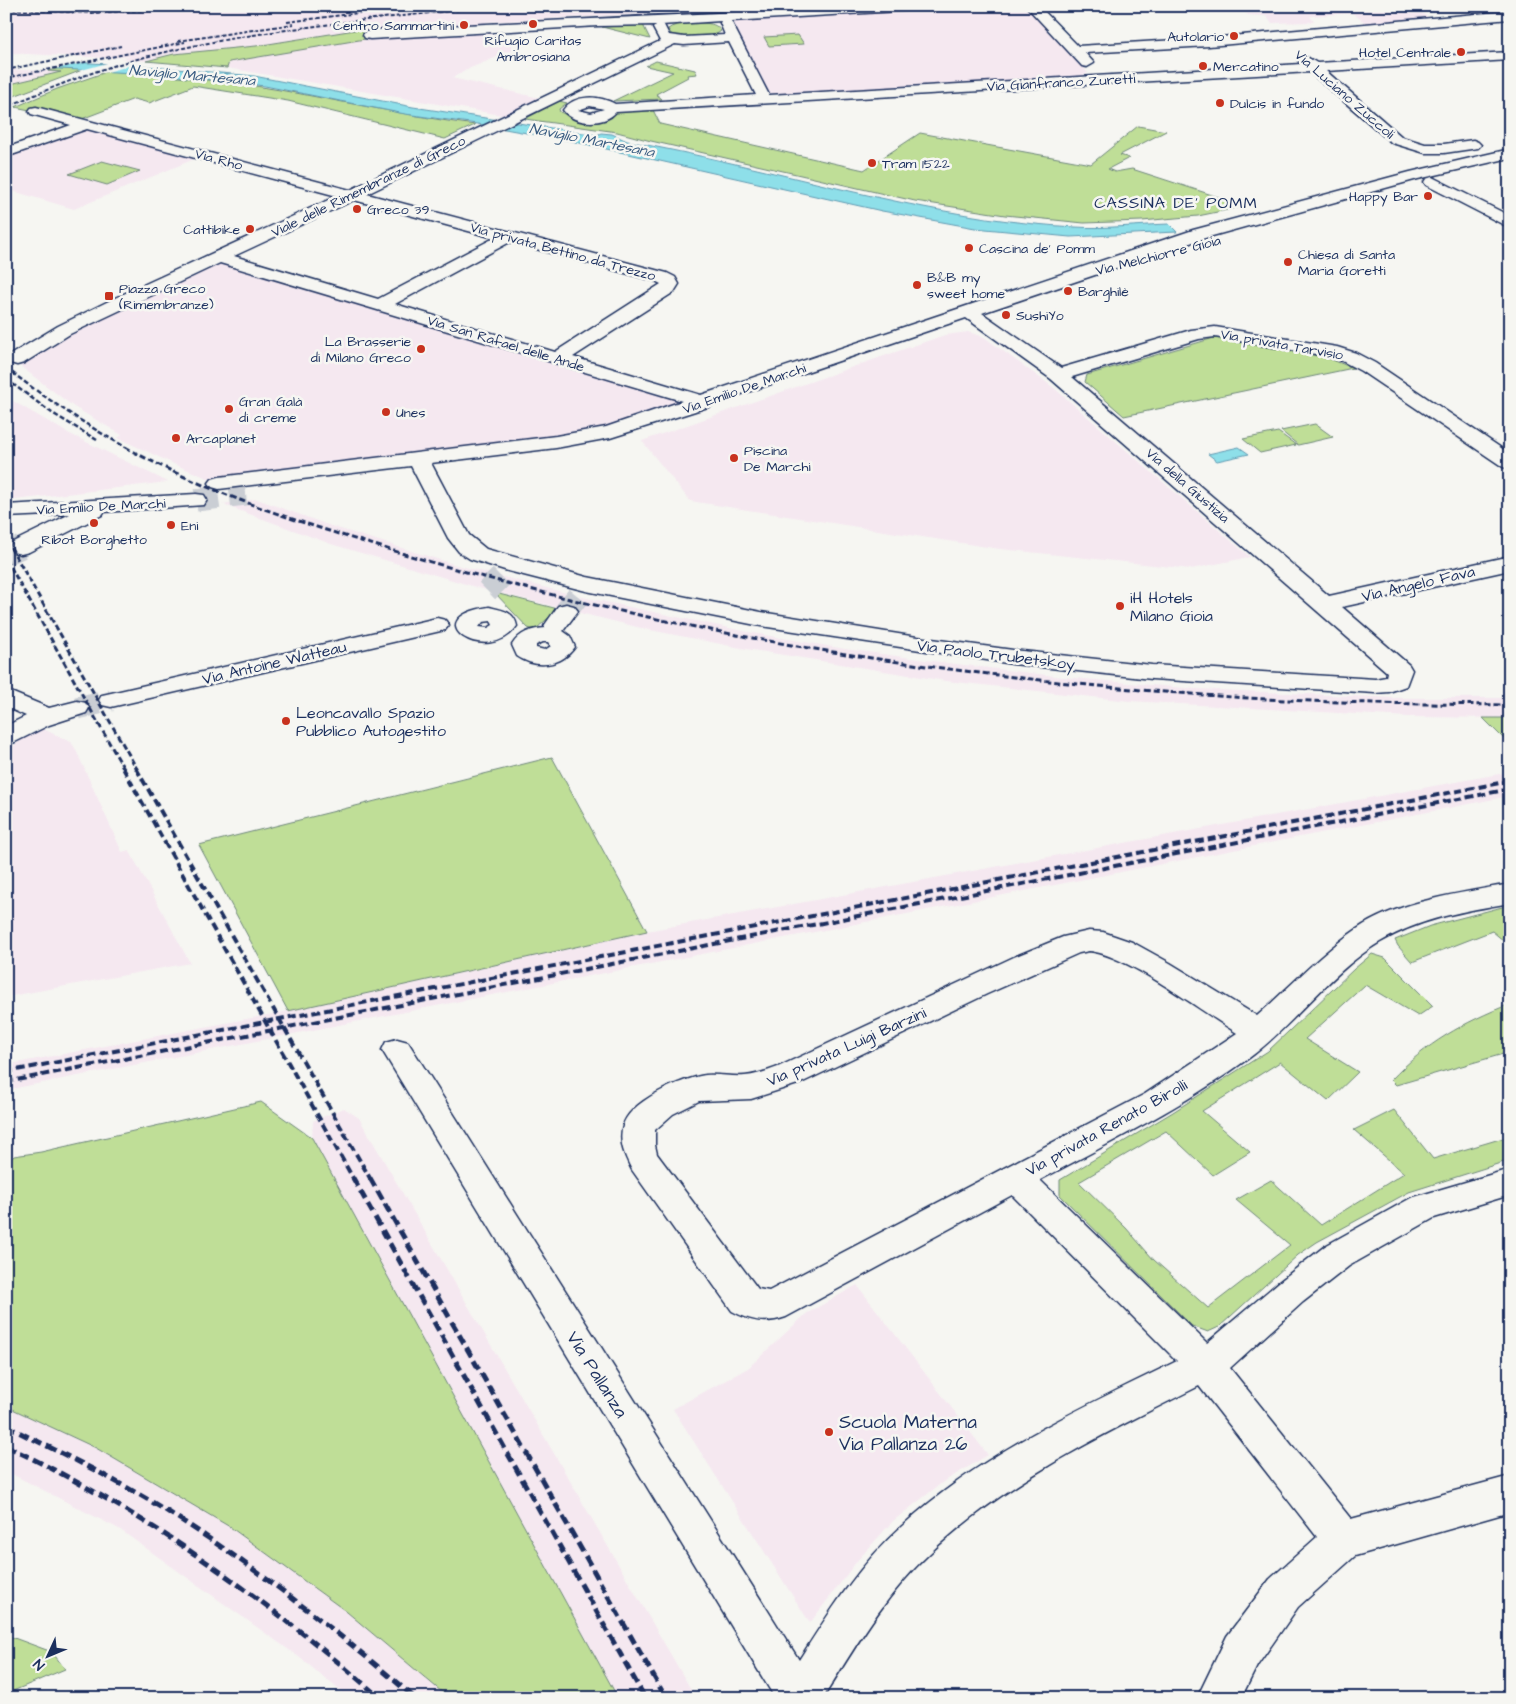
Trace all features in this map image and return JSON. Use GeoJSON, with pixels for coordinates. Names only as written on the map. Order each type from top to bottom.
{"type":"FeatureCollection","features":[{"type":"Feature","properties":{"kind":"street"},"geometry":{"type":"LineString","coordinates":[[370,35],[598,22],[608,23],[654,17],[723,16],[916,6]]}},
{"type":"Feature","properties":{"kind":"street"},"geometry":{"type":"LineString","coordinates":[[1032,6],[1101,78]]}},
{"type":"Feature","properties":{"kind":"street"},"geometry":{"type":"LineString","coordinates":[[1076,50],[1278,35],[1510,14]]}},
{"type":"Feature","properties":{"kind":"street"},"geometry":{"type":"LineString","coordinates":[[723,16],[765,100]]}},
{"type":"Feature","properties":{"kind":"street"},"geometry":{"type":"LineString","coordinates":[[654,17],[664,38],[672,40],[734,38]]}},
{"type":"Feature","properties":{"kind":"street","name":"Via Luciano Zuccoli"},"geometry":{"type":"LineString","coordinates":[[1278,35],[1397,140],[1403,143],[1422,149],[1436,150],[1508,145]]}},
{"type":"Feature","properties":{"kind":"street","name":"Viale delle Rimembranze di Greco"},"geometry":{"type":"LineString","coordinates":[[12,355],[672,40]]}},
{"type":"Feature","properties":{"kind":"street","name":"Via Gianfranco Zuretti"},"geometry":{"type":"LineString","coordinates":[[612,108],[1101,78],[1510,56]]}},
{"type":"Feature","properties":{"kind":"street","name":"Via Rho"},"geometry":{"type":"LineString","coordinates":[[36,111],[352,194]]}},
{"type":"Feature","properties":{"kind":"street"},"geometry":{"type":"LineString","coordinates":[[6,153],[86,124]]}},
{"type":"Feature","properties":{"kind":"street","name":"Via Melchiorre Gioia"},"geometry":{"type":"LineString","coordinates":[[1087,273],[1110,263],[1199,234],[1416,175],[1508,145]]}},
{"type":"Feature","properties":{"kind":"street","name":"Via Melchiorre Gioia"},"geometry":{"type":"LineString","coordinates":[[1087,273],[1118,267],[1326,209],[1510,163]]}},
{"type":"Feature","properties":{"kind":"street"},"geometry":{"type":"LineString","coordinates":[[1432,182],[1510,223]]}},
{"type":"Feature","properties":{"kind":"street","name":"Via privata Bettino da Trezzo"},"geometry":{"type":"LineString","coordinates":[[352,194],[669,280],[668,288],[558,358]]}},
{"type":"Feature","properties":{"kind":"street"},"geometry":{"type":"LineString","coordinates":[[380,305],[509,236]]}},
{"type":"Feature","properties":{"kind":"street","name":"Via San Rafael delle Ande"},"geometry":{"type":"LineString","coordinates":[[219,257],[704,402]]}},
{"type":"Feature","properties":{"kind":"street","name":"Via Emilio De Marchi"},"geometry":{"type":"LineString","coordinates":[[219,483],[578,439],[636,424],[704,402],[966,312],[1087,273]]}},
{"type":"Feature","properties":{"kind":"street","name":"Via della Giustizia"},"geometry":{"type":"LineString","coordinates":[[966,312],[1058,375],[1326,604],[1400,670]]}},
{"type":"Feature","properties":{"kind":"street","name":"Via privata Tarvisio"},"geometry":{"type":"LineString","coordinates":[[1058,375],[1205,333],[1223,332],[1330,351],[1349,357],[1368,367],[1510,463]]}},
{"type":"Feature","properties":{"kind":"street","name":"Via San Rafael delle Ande"},"geometry":{"type":"LineString","coordinates":[[632,380],[650,388],[652,394],[643,409],[641,418],[636,424]]}},
{"type":"Feature","properties":{"kind":"street"},"geometry":{"type":"LineString","coordinates":[[418,459],[459,538],[467,547],[478,554],[492,607]]}},
{"type":"Feature","properties":{"kind":"street","name":"Via Emilio De Marchi"},"geometry":{"type":"LineString","coordinates":[[246,494],[392,463]]}},
{"type":"Feature","properties":{"kind":"street"},"geometry":{"type":"LineString","coordinates":[[21,547],[126,494]]}},
{"type":"Feature","properties":{"kind":"street","name":"Via Emilio De Marchi"},"geometry":{"type":"LineString","coordinates":[[126,494],[189,494],[103,505],[6,511],[126,494]]}},
{"type":"Feature","properties":{"kind":"street","name":"Via Angelo Fava"},"geometry":{"type":"LineString","coordinates":[[1326,604],[1510,562]]}},
{"type":"Feature","properties":{"kind":"street"},"geometry":{"type":"LineString","coordinates":[[492,607],[555,621]]}},
{"type":"Feature","properties":{"kind":"street"},"geometry":{"type":"LineString","coordinates":[[492,607],[555,621]]}},
{"type":"Feature","properties":{"kind":"street","name":"Via Antoine Watteau"},"geometry":{"type":"LineString","coordinates":[[111,700],[437,625],[492,607]]}},
{"type":"Feature","properties":{"kind":"street","name":"Via Paolo Trubetskoy"},"geometry":{"type":"LineString","coordinates":[[555,621],[761,619],[1013,657],[1142,671],[1375,686],[1389,685],[1397,681],[1400,670]]}},
{"type":"Feature","properties":{"kind":"street"},"geometry":{"type":"LineString","coordinates":[[6,697],[46,716]]}},
{"type":"Feature","properties":{"kind":"street"},"geometry":{"type":"LineString","coordinates":[[6,737],[23,726],[46,716],[77,708]]}},
{"type":"Feature","properties":{"kind":"street","name":"Via privata Renato Birolli"},"geometry":{"type":"LineString","coordinates":[[766,1308],[778,1304],[1156,1103],[1239,1049],[1329,966],[1369,935],[1409,916],[1439,907],[1510,893]]}},
{"type":"Feature","properties":{"kind":"street","name":"Via privata Luigi Barzini"},"geometry":{"type":"LineString","coordinates":[[766,1308],[756,1306],[745,1300],[642,1158],[637,1143],[640,1125],[664,1105],[683,1093],[708,1087],[735,1089],[756,1086],[810,1066],[1045,956],[1073,944],[1089,941],[1103,942],[1122,949],[1160,970],[1258,1032]]}},
{"type":"Feature","properties":{"kind":"street","name":"Via Pallanza"},"geometry":{"type":"LineString","coordinates":[[397,1050],[799,1698]]}},
{"type":"Feature","properties":{"kind":"street"},"geometry":{"type":"LineString","coordinates":[[1016,1178],[1205,1365],[1344,1540]]}},
{"type":"Feature","properties":{"kind":"street"},"geometry":{"type":"LineString","coordinates":[[799,1698],[854,1611],[886,1571],[914,1541],[944,1515],[1018,1463],[1102,1416],[1205,1365],[1224,1352],[1291,1292],[1338,1256],[1423,1208],[1510,1182]]}},
{"type":"Feature","properties":{"kind":"street"},"geometry":{"type":"LineString","coordinates":[[1218,1698],[1242,1651],[1284,1593],[1344,1540],[1510,1494]]}},
{"type":"Feature","properties":{"kind":"shaded area"},"geometry":{"type":"Polygon","coordinates":[[[6,6],[1030,6],[1088,73],[1080,77],[770,94],[725,16],[724,10],[485,22],[487,33],[534,42],[468,69],[452,78],[544,99],[507,116],[227,68],[229,62],[361,29],[256,46],[174,54],[146,61],[121,59],[131,56],[108,58],[6,53],[6,6]]]}},
{"type":"Feature","properties":{"kind":"shaded area"},"geometry":{"type":"Polygon","coordinates":[[[1238,6],[1413,6],[1433,21],[1367,24],[1352,13],[1310,16],[1314,22],[1272,23],[1266,16],[1248,15],[1238,6]]]}},
{"type":"Feature","properties":{"kind":"shaded area"},"geometry":{"type":"Polygon","coordinates":[[[6,69],[64,72],[6,85],[6,69]]]}},
{"type":"Feature","properties":{"kind":"shaded area"},"geometry":{"type":"Polygon","coordinates":[[[82,127],[197,158],[74,209],[6,189],[6,156],[82,127]]]}},
{"type":"Feature","properties":{"kind":"shaded area"},"geometry":{"type":"Polygon","coordinates":[[[219,259],[700,401],[608,432],[217,482],[118,438],[122,435],[74,407],[16,363],[66,331],[219,259]]]}},
{"type":"Feature","properties":{"kind":"shaded area"},"geometry":{"type":"Polygon","coordinates":[[[968,332],[984,337],[1054,388],[1250,557],[1191,569],[1000,549],[690,501],[642,441],[945,335],[968,332]]]}},
{"type":"Feature","properties":{"kind":"shaded area"},"geometry":{"type":"Polygon","coordinates":[[[6,397],[68,433],[168,482],[6,501],[6,397]]]}},
{"type":"Feature","properties":{"kind":"shaded area"},"geometry":{"type":"Polygon","coordinates":[[[257,499],[331,526],[453,564],[578,596],[748,632],[845,649],[1063,677],[1196,689],[1395,698],[1510,698],[1510,718],[1409,717],[1129,701],[946,681],[746,649],[645,629],[479,588],[331,544],[222,504],[257,499]]]}},
{"type":"Feature","properties":{"kind":"shaded area"},"geometry":{"type":"Polygon","coordinates":[[[39,727],[71,742],[75,748],[122,852],[129,850],[190,963],[6,997],[6,751],[39,727]]]}},
{"type":"Feature","properties":{"kind":"shaded area"},"geometry":{"type":"Polygon","coordinates":[[[1510,772],[1510,796],[6,1090],[6,1065],[288,1011],[647,931],[1510,772]]]}},
{"type":"Feature","properties":{"kind":"shaded area"},"geometry":{"type":"Polygon","coordinates":[[[344,1108],[359,1118],[696,1698],[618,1698],[312,1138],[313,1121],[344,1108]]]}},
{"type":"Feature","properties":{"kind":"shaded area","name":"Scuola Materna Via Pallanza 26"},"geometry":{"type":"Polygon","coordinates":[[[857,1285],[988,1455],[943,1482],[893,1521],[857,1561],[810,1623],[673,1409],[748,1368],[806,1314],[857,1285]]]}},
{"type":"Feature","properties":{"kind":"shaded area"},"geometry":{"type":"Polygon","coordinates":[[[6,1406],[96,1448],[230,1527],[347,1612],[449,1698],[349,1698],[303,1660],[119,1529],[6,1471],[6,1406]]]}},
{"type":"Feature","properties":{"kind":"green space"},"geometry":{"type":"Polygon","coordinates":[[[703,23],[714,25],[721,31],[705,37],[690,37],[671,34],[668,29],[680,24],[703,23]]]}},
{"type":"Feature","properties":{"kind":"green space"},"geometry":{"type":"Polygon","coordinates":[[[643,25],[650,39],[602,27],[643,25]]]}},
{"type":"Feature","properties":{"kind":"green space"},"geometry":{"type":"Polygon","coordinates":[[[361,29],[371,38],[229,62],[227,68],[146,61],[174,54],[256,46],[361,29]]]}},
{"type":"Feature","properties":{"kind":"green space"},"geometry":{"type":"Polygon","coordinates":[[[798,35],[804,44],[769,46],[764,37],[798,35]]]}},
{"type":"Feature","properties":{"kind":"green space"},"geometry":{"type":"Polygon","coordinates":[[[656,61],[695,70],[697,74],[687,75],[688,77],[656,94],[662,99],[613,101],[673,72],[646,66],[656,61]]]}},
{"type":"Feature","properties":{"kind":"green space"},"geometry":{"type":"Polygon","coordinates":[[[60,68],[85,69],[6,99],[6,85],[61,72],[48,71],[60,68]]]}},
{"type":"Feature","properties":{"kind":"green space"},"geometry":{"type":"Polygon","coordinates":[[[109,71],[195,79],[280,90],[475,125],[445,139],[288,101],[193,86],[149,103],[134,99],[79,120],[15,107],[57,89],[109,71]]]}},
{"type":"Feature","properties":{"kind":"green space"},"geometry":{"type":"Polygon","coordinates":[[[559,101],[567,103],[559,109],[560,112],[576,118],[583,119],[622,111],[653,110],[660,124],[864,170],[920,133],[1091,164],[1138,126],[1166,131],[1120,155],[1129,158],[1108,169],[1115,172],[1132,169],[1246,206],[1198,216],[1142,221],[1084,223],[1005,215],[915,201],[617,132],[525,119],[559,101]]]}},
{"type":"Feature","properties":{"kind":"green space"},"geometry":{"type":"Polygon","coordinates":[[[102,161],[140,171],[107,185],[69,174],[102,161]]]}},
{"type":"Feature","properties":{"kind":"green space"},"geometry":{"type":"Polygon","coordinates":[[[1214,338],[1325,357],[1353,368],[1124,416],[1085,382],[1087,375],[1214,338]]]}},
{"type":"Feature","properties":{"kind":"green space"},"geometry":{"type":"Polygon","coordinates":[[[1315,424],[1333,437],[1298,445],[1281,431],[1315,424]]]}},
{"type":"Feature","properties":{"kind":"green space"},"geometry":{"type":"Polygon","coordinates":[[[1278,432],[1296,445],[1260,453],[1243,439],[1278,432]]]}},
{"type":"Feature","properties":{"kind":"green space"},"geometry":{"type":"Polygon","coordinates":[[[495,593],[558,609],[535,630],[528,628],[495,593]]]}},
{"type":"Feature","properties":{"kind":"green space"},"geometry":{"type":"Polygon","coordinates":[[[1483,718],[1510,718],[1510,745],[1483,718]]]}},
{"type":"Feature","properties":{"kind":"green space"},"geometry":{"type":"Polygon","coordinates":[[[552,757],[647,931],[288,1011],[199,845],[552,757]]]}},
{"type":"Feature","properties":{"kind":"green space"},"geometry":{"type":"Polygon","coordinates":[[[1510,905],[1510,946],[1492,931],[1412,962],[1395,940],[1430,926],[1510,905]]]}},
{"type":"Feature","properties":{"kind":"green space"},"geometry":{"type":"Polygon","coordinates":[[[1372,954],[1385,958],[1433,1006],[1418,1016],[1365,985],[1305,1039],[1358,1072],[1328,1101],[1280,1062],[1202,1111],[1250,1152],[1213,1175],[1166,1131],[1079,1182],[1126,1228],[1154,1260],[1208,1308],[1290,1245],[1236,1200],[1271,1180],[1321,1225],[1404,1173],[1354,1130],[1394,1110],[1433,1159],[1510,1136],[1510,1160],[1409,1192],[1317,1242],[1298,1255],[1219,1327],[1208,1332],[1192,1326],[1060,1195],[1060,1180],[1173,1112],[1268,1051],[1372,954]]]}},
{"type":"Feature","properties":{"kind":"green space"},"geometry":{"type":"Polygon","coordinates":[[[1510,1004],[1510,1052],[1396,1085],[1391,1080],[1417,1055],[1446,1035],[1477,1018],[1510,1004]]]}},
{"type":"Feature","properties":{"kind":"green space"},"geometry":{"type":"Polygon","coordinates":[[[261,1102],[312,1138],[618,1698],[449,1698],[347,1612],[230,1527],[96,1448],[6,1406],[6,1163],[14,1156],[41,1152],[261,1102]]]}},
{"type":"Feature","properties":{"kind":"green space"},"geometry":{"type":"Polygon","coordinates":[[[6,1635],[52,1652],[65,1669],[6,1694],[6,1635]]]}},
{"type":"Feature","properties":{"kind":"water","name":"Naviglio Martesana"},"geometry":{"type":"Polygon","coordinates":[[[6,59],[132,65],[254,76],[413,107],[597,135],[601,133],[612,134],[627,141],[944,211],[1031,224],[1075,227],[1169,224],[1177,232],[1070,237],[975,228],[882,211],[571,141],[477,124],[405,114],[265,86],[169,75],[6,66],[6,59]]]}},
{"type":"Feature","properties":{"kind":"water"},"geometry":{"type":"Polygon","coordinates":[[[1239,447],[1249,454],[1217,461],[1208,454],[1239,447]]]}},
{"type":"Feature","properties":{"kind":"pier"},"geometry":{"type":"Polygon","coordinates":[[[6,57],[93,61],[50,70],[6,68],[6,57]]]}},
{"type":"Feature","properties":{"kind":"pier"},"geometry":{"type":"Polygon","coordinates":[[[111,62],[139,63],[104,73],[78,71],[111,62]]]}},
{"type":"Feature","properties":{"kind":"tunnel"},"geometry":{"type":"LineString","coordinates":[[649,6],[652,14]]}},
{"type":"Feature","properties":{"kind":"tunnel"},"geometry":{"type":"LineString","coordinates":[[196,500],[246,494]]}},
{"type":"Feature","properties":{"kind":"tunnel"},"geometry":{"type":"LineString","coordinates":[[6,554],[21,547]]}},
{"type":"Feature","properties":{"kind":"tunnel"},"geometry":{"type":"LineString","coordinates":[[487,591],[501,577]]}},
{"type":"Feature","properties":{"kind":"tunnel"},"geometry":{"type":"LineString","coordinates":[[566,611],[578,596]]}},
{"type":"Feature","properties":{"kind":"tunnel"},"geometry":{"type":"LineString","coordinates":[[77,708],[111,700]]}},
{"type":"Feature","properties":{"kind":"railway"},"geometry":{"type":"LineString","coordinates":[[6,9],[88,13],[236,6]]}},
{"type":"Feature","properties":{"kind":"railway"},"geometry":{"type":"LineString","coordinates":[[287,22],[415,6]]}},
{"type":"Feature","properties":{"kind":"railway"},"geometry":{"type":"LineString","coordinates":[[6,107],[108,68],[169,51],[308,27],[496,6]]}},
{"type":"Feature","properties":{"kind":"railway"},"geometry":{"type":"LineString","coordinates":[[178,41],[294,24]]}},
{"type":"Feature","properties":{"kind":"railway"},"geometry":{"type":"LineString","coordinates":[[6,78],[185,42]]}},
{"type":"Feature","properties":{"kind":"railway"},"geometry":{"type":"LineString","coordinates":[[6,70],[121,46]]}},
{"type":"Feature","properties":{"kind":"railway"},"geometry":{"type":"LineString","coordinates":[[6,368],[95,430],[127,448]]}},
{"type":"Feature","properties":{"kind":"railway"},"geometry":{"type":"LineString","coordinates":[[6,379],[52,413],[97,440]]}},
{"type":"Feature","properties":{"kind":"railway"},"geometry":{"type":"LineString","coordinates":[[125,447],[161,466],[236,499],[314,526],[528,589],[625,612],[723,632],[821,650],[920,665],[1118,688],[1291,700],[1510,705]]}},
{"type":"Feature","properties":{"kind":"railway"},"geometry":{"type":"LineString","coordinates":[[6,539],[137,769]]}},
{"type":"Feature","properties":{"kind":"railway"},"geometry":{"type":"LineString","coordinates":[[6,559],[124,769]]}},
{"type":"Feature","properties":{"kind":"railway"},"geometry":{"type":"LineString","coordinates":[[123,768],[265,1022]]}},
{"type":"Feature","properties":{"kind":"railway"},"geometry":{"type":"LineString","coordinates":[[136,768],[279,1019]]}},
{"type":"Feature","properties":{"kind":"railway"},"geometry":{"type":"LineString","coordinates":[[279,1019],[1510,781]]}},
{"type":"Feature","properties":{"kind":"railway"},"geometry":{"type":"LineString","coordinates":[[284,1028],[1510,789]]}},
{"type":"Feature","properties":{"kind":"railway"},"geometry":{"type":"LineString","coordinates":[[265,1022],[279,1019]]}},
{"type":"Feature","properties":{"kind":"railway"},"geometry":{"type":"LineString","coordinates":[[279,1019],[284,1028]]}},
{"type":"Feature","properties":{"kind":"railway"},"geometry":{"type":"LineString","coordinates":[[6,1072],[265,1022]]}},
{"type":"Feature","properties":{"kind":"railway"},"geometry":{"type":"LineString","coordinates":[[265,1022],[270,1031]]}},
{"type":"Feature","properties":{"kind":"railway"},"geometry":{"type":"LineString","coordinates":[[270,1031],[284,1028]]}},
{"type":"Feature","properties":{"kind":"railway"},"geometry":{"type":"LineString","coordinates":[[284,1028],[371,1180]]}},
{"type":"Feature","properties":{"kind":"railway"},"geometry":{"type":"LineString","coordinates":[[6,1082],[270,1031]]}},
{"type":"Feature","properties":{"kind":"railway"},"geometry":{"type":"LineString","coordinates":[[270,1031],[354,1180]]}},
{"type":"Feature","properties":{"kind":"railway"},"geometry":{"type":"LineString","coordinates":[[353,1178],[645,1698]]}},
{"type":"Feature","properties":{"kind":"railway"},"geometry":{"type":"LineString","coordinates":[[370,1178],[666,1698]]}},
{"type":"Feature","properties":{"kind":"railway"},"geometry":{"type":"LineString","coordinates":[[6,1426],[110,1478],[202,1534],[296,1601],[415,1698]]}},
{"type":"Feature","properties":{"kind":"railway"},"geometry":{"type":"LineString","coordinates":[[6,1446],[106,1498],[202,1559],[293,1626],[380,1698]]}},
{"type":"Feature","properties":{"kind":"place","name":"Rifugio Caritas Ambrosiana"},"geometry":{"type":"Point","coordinates":[533,24]}},
{"type":"Feature","properties":{"kind":"place","name":"Centro Sammartini"},"geometry":{"type":"Point","coordinates":[464,25]}},
{"type":"Feature","properties":{"kind":"place","name":"Autolario"},"geometry":{"type":"Point","coordinates":[1234,36]}},
{"type":"Feature","properties":{"kind":"place","name":"Hotel Centrale"},"geometry":{"type":"Point","coordinates":[1461,52]}},
{"type":"Feature","properties":{"kind":"place","name":"Mercatino"},"geometry":{"type":"Point","coordinates":[1203,66]}},
{"type":"Feature","properties":{"kind":"place","name":"Dulcis in fundo"},"geometry":{"type":"Point","coordinates":[1220,103]}},
{"type":"Feature","properties":{"kind":"place","name":"Tram 1522"},"geometry":{"type":"Point","coordinates":[872,163]}},
{"type":"Feature","properties":{"kind":"place","name":"Happy Bar"},"geometry":{"type":"Point","coordinates":[1428,196]}},
{"type":"Feature","properties":{"kind":"place","name":"Greco 39"},"geometry":{"type":"Point","coordinates":[357,209]}},
{"type":"Feature","properties":{"kind":"place","name":"Cattibike"},"geometry":{"type":"Point","coordinates":[250,229]}},
{"type":"Feature","properties":{"kind":"place","name":"Cascina de' Pomm"},"geometry":{"type":"Point","coordinates":[969,248]}},
{"type":"Feature","properties":{"kind":"place","name":"Chiesa di Santa Maria Goretti"},"geometry":{"type":"Point","coordinates":[1288,262]}},
{"type":"Feature","properties":{"kind":"place","name":"B&B my sweet home"},"geometry":{"type":"Point","coordinates":[917,285]}},
{"type":"Feature","properties":{"kind":"place","name":"Barghilè"},"geometry":{"type":"Point","coordinates":[1068,291]}},
{"type":"Feature","properties":{"kind":"place","name":"Piazza Greco (Rimembranze)"},"geometry":{"type":"Point","coordinates":[109,296]}},
{"type":"Feature","properties":{"kind":"place","name":"SushiYo"},"geometry":{"type":"Point","coordinates":[1006,315]}},
{"type":"Feature","properties":{"kind":"place","name":"La Brasserie di Milano Greco"},"geometry":{"type":"Point","coordinates":[421,349]}},
{"type":"Feature","properties":{"kind":"place","name":"Gran Galà di creme"},"geometry":{"type":"Point","coordinates":[229,409]}},
{"type":"Feature","properties":{"kind":"place","name":"Unes"},"geometry":{"type":"Point","coordinates":[386,412]}},
{"type":"Feature","properties":{"kind":"place","name":"Arcaplanet"},"geometry":{"type":"Point","coordinates":[176,438]}},
{"type":"Feature","properties":{"kind":"place","name":"Piscina De Marchi"},"geometry":{"type":"Point","coordinates":[734,458]}},
{"type":"Feature","properties":{"kind":"place","name":"Ribot Borghetto"},"geometry":{"type":"Point","coordinates":[94,523]}},
{"type":"Feature","properties":{"kind":"place","name":"Eni"},"geometry":{"type":"Point","coordinates":[171,525]}},
{"type":"Feature","properties":{"kind":"place","name":"iH Hotels Milano Gioia"},"geometry":{"type":"Point","coordinates":[1120,606]}},
{"type":"Feature","properties":{"kind":"place","name":"Leoncavallo Spazio Pubblico Autogestito"},"geometry":{"type":"Point","coordinates":[286,721]}},
{"type":"Feature","properties":{"kind":"place","name":"Scuola Materna Via Pallanza 26"},"geometry":{"type":"Point","coordinates":[829,1432]}},
{"type":"Feature","properties":{"kind":"district","name":"CASSINA DE' POMM"},"geometry":{"type":"Point","coordinates":[1176,202]}}]}
